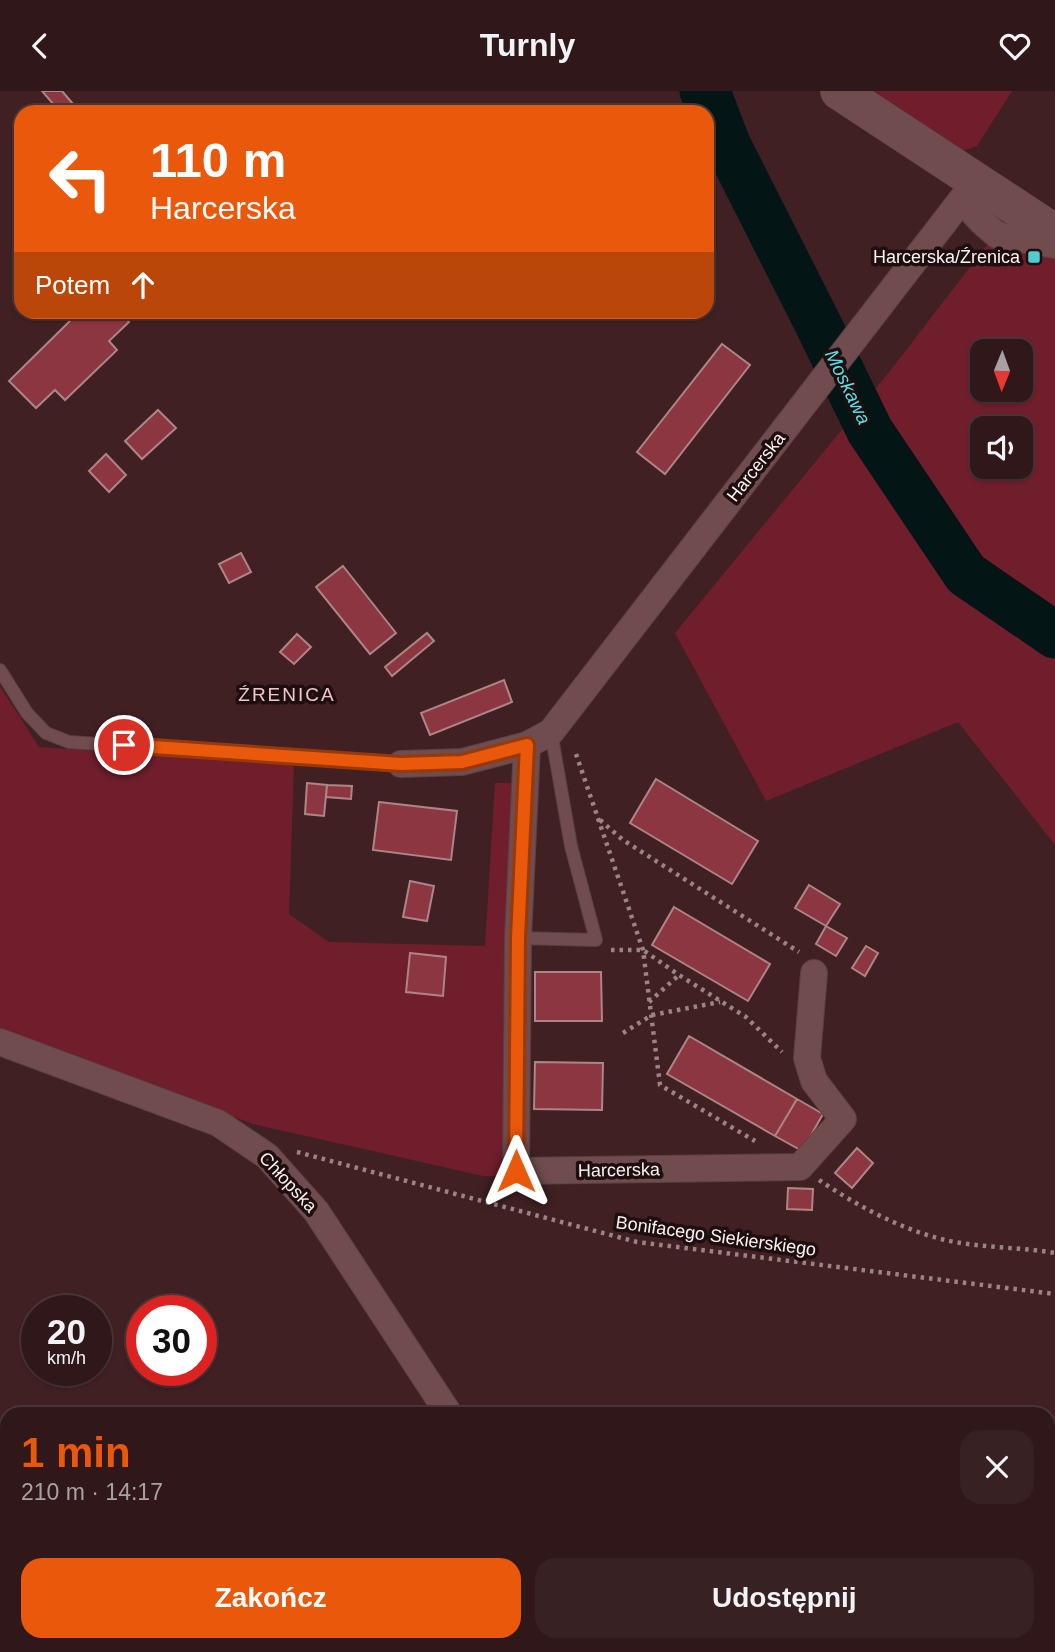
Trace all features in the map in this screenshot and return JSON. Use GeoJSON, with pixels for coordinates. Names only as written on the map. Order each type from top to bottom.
{"type":"FeatureCollection","features":[{"type":"Feature","properties":{"kind":"street"},"geometry":{"type":"LineString","coordinates":[[839,91],[969,190],[1055,233]]}},
{"type":"Feature","properties":{"kind":"street"},"geometry":{"type":"LineString","coordinates":[[969,190],[982,222],[998,235],[1055,245]]}},
{"type":"Feature","properties":{"kind":"street","name":"Harcerska"},"geometry":{"type":"LineString","coordinates":[[401,764],[462,762],[527,745],[551,732],[969,190]]}},
{"type":"Feature","properties":{"kind":"street","name":"Harcerska"},"geometry":{"type":"LineString","coordinates":[[527,745],[518,938],[516,1171],[800,1167]]}},
{"type":"Feature","properties":{"kind":"street"},"geometry":{"type":"LineString","coordinates":[[800,1167],[843,1119],[814,1081],[807,1058],[814,973]]}},
{"type":"Feature","properties":{"kind":"street","name":"Chłopska"},"geometry":{"type":"LineString","coordinates":[[0,1042],[218,1123],[267,1156],[316,1211],[444,1407]]}},
{"type":"Feature","properties":{"kind":"lane"},"geometry":{"type":"LineString","coordinates":[[0,670],[27,713],[46,733],[69,742],[401,764]]}},
{"type":"Feature","properties":{"kind":"lane"},"geometry":{"type":"LineString","coordinates":[[518,938],[596,940],[571,846],[551,732]]}},
{"type":"Feature","properties":{"kind":"path"},"geometry":{"type":"LineString","coordinates":[[567,712],[567,729],[643,950],[660,1085],[800,1167],[846,1198],[909,1230],[966,1244],[1055,1253]]}},
{"type":"Feature","properties":{"kind":"path"},"geometry":{"type":"LineString","coordinates":[[599,819],[623,841],[801,954],[814,973]]}},
{"type":"Feature","properties":{"kind":"path"},"geometry":{"type":"LineString","coordinates":[[643,950],[746,1017],[814,1081]]}},
{"type":"Feature","properties":{"kind":"path"},"geometry":{"type":"LineString","coordinates":[[649,1002],[679,975]]}},
{"type":"Feature","properties":{"kind":"path"},"geometry":{"type":"LineString","coordinates":[[623,1033],[652,1015],[721,1002]]}},
{"type":"Feature","properties":{"kind":"path","name":"Bonifacego Siekierskiego"},"geometry":{"type":"LineString","coordinates":[[288,1148],[637,1242],[1055,1294]]}},
{"type":"Feature","properties":{"kind":"shaded area"},"geometry":{"type":"Polygon","coordinates":[[[865,91],[1012,91],[977,146],[959,152],[865,91]]]}},
{"type":"Feature","properties":{"kind":"shaded area"},"geometry":{"type":"Polygon","coordinates":[[[1010,215],[1055,246],[1055,845],[958,722],[766,801],[675,633],[890,371],[1010,215]]]}},
{"type":"Feature","properties":{"kind":"shaded area"},"geometry":{"type":"Polygon","coordinates":[[[0,686],[39,747],[294,765],[289,914],[329,942],[485,946],[495,783],[519,783],[506,1176],[483,1176],[253,1124],[0,1031],[0,686]]]}},
{"type":"Feature","properties":{"kind":"building"},"geometry":{"type":"Polygon","coordinates":[[[42,91],[62,91],[74,105],[54,105],[42,91]]]}},
{"type":"Feature","properties":{"kind":"building"},"geometry":{"type":"Polygon","coordinates":[[[72,319],[126,319],[129,322],[109,341],[117,350],[65,400],[55,390],[36,408],[9,381],[72,319]]]}},
{"type":"Feature","properties":{"kind":"building"},"geometry":{"type":"Polygon","coordinates":[[[722,344],[750,365],[665,474],[637,452],[722,344]]]}},
{"type":"Feature","properties":{"kind":"building"},"geometry":{"type":"Polygon","coordinates":[[[158,410],[176,428],[142,459],[125,441],[158,410]]]}},
{"type":"Feature","properties":{"kind":"building"},"geometry":{"type":"Polygon","coordinates":[[[106,454],[126,475],[109,492],[89,471],[106,454]]]}},
{"type":"Feature","properties":{"kind":"building"},"geometry":{"type":"Polygon","coordinates":[[[241,553],[251,572],[229,583],[219,564],[241,553]]]}},
{"type":"Feature","properties":{"kind":"building"},"geometry":{"type":"Polygon","coordinates":[[[343,566],[396,633],[370,654],[316,587],[343,566]]]}},
{"type":"Feature","properties":{"kind":"building"},"geometry":{"type":"Polygon","coordinates":[[[427,633],[434,641],[392,676],[385,667],[427,633]]]}},
{"type":"Feature","properties":{"kind":"building"},"geometry":{"type":"Polygon","coordinates":[[[297,634],[311,647],[294,664],[280,652],[297,634]]]}},
{"type":"Feature","properties":{"kind":"building"},"geometry":{"type":"Polygon","coordinates":[[[504,680],[512,702],[430,735],[421,713],[504,680]]]}},
{"type":"Feature","properties":{"kind":"building"},"geometry":{"type":"Polygon","coordinates":[[[656,779],[758,841],[732,884],[630,823],[656,779]]]}},
{"type":"Feature","properties":{"kind":"building"},"geometry":{"type":"Polygon","coordinates":[[[307,783],[327,785],[324,816],[305,814],[307,783]]]}},
{"type":"Feature","properties":{"kind":"building"},"geometry":{"type":"Polygon","coordinates":[[[327,785],[352,786],[351,799],[326,797],[327,785]]]}},
{"type":"Feature","properties":{"kind":"building"},"geometry":{"type":"Polygon","coordinates":[[[379,802],[457,811],[451,860],[373,850],[379,802]]]}},
{"type":"Feature","properties":{"kind":"building"},"geometry":{"type":"Polygon","coordinates":[[[410,881],[434,886],[427,921],[403,917],[410,881]]]}},
{"type":"Feature","properties":{"kind":"building"},"geometry":{"type":"Polygon","coordinates":[[[809,885],[840,904],[826,926],[795,908],[809,885]]]}},
{"type":"Feature","properties":{"kind":"building"},"geometry":{"type":"Polygon","coordinates":[[[674,907],[770,964],[748,1001],[652,945],[674,907]]]}},
{"type":"Feature","properties":{"kind":"building"},"geometry":{"type":"Polygon","coordinates":[[[826,926],[847,938],[836,956],[816,944],[826,926]]]}},
{"type":"Feature","properties":{"kind":"building"},"geometry":{"type":"Polygon","coordinates":[[[866,946],[878,953],[865,976],[852,968],[866,946]]]}},
{"type":"Feature","properties":{"kind":"building"},"geometry":{"type":"Polygon","coordinates":[[[410,953],[446,957],[443,996],[406,992],[410,953]]]}},
{"type":"Feature","properties":{"kind":"building"},"geometry":{"type":"Polygon","coordinates":[[[535,972],[601,972],[602,1021],[535,1021],[535,972]]]}},
{"type":"Feature","properties":{"kind":"building"},"geometry":{"type":"Polygon","coordinates":[[[689,1036],[797,1099],[775,1136],[667,1074],[689,1036]]]}},
{"type":"Feature","properties":{"kind":"building"},"geometry":{"type":"Polygon","coordinates":[[[535,1062],[603,1063],[602,1110],[534,1109],[535,1062]]]}},
{"type":"Feature","properties":{"kind":"building"},"geometry":{"type":"Polygon","coordinates":[[[797,1099],[823,1114],[802,1151],[775,1136],[797,1099]]]}},
{"type":"Feature","properties":{"kind":"building"},"geometry":{"type":"Polygon","coordinates":[[[857,1148],[873,1163],[852,1188],[835,1173],[857,1148]]]}},
{"type":"Feature","properties":{"kind":"building"},"geometry":{"type":"Polygon","coordinates":[[[788,1188],[813,1189],[812,1210],[787,1209],[788,1188]]]}},
{"type":"Feature","properties":{"kind":"waterway","name":"Moskawa"},"geometry":{"type":"LineString","coordinates":[[703,91],[708,94],[712,105]]}},
{"type":"Feature","properties":{"kind":"waterway","name":"Moskawa"},"geometry":{"type":"LineString","coordinates":[[714,110],[727,144],[870,431],[966,574],[1055,635]]}},
{"type":"Feature","properties":{"kind":"place","name":"Harcerska/Źrenica"},"geometry":{"type":"Point","coordinates":[1034,257]}},
{"type":"Feature","properties":{"kind":"district","name":"ŹRENICA"},"geometry":{"type":"Point","coordinates":[287,694]}},
{"type":"Feature","properties":{"kind":"route"},"geometry":{"type":"LineString","coordinates":[[124,745],[401,764],[462,762],[527,745],[518,938],[516,1171]]}}]}
